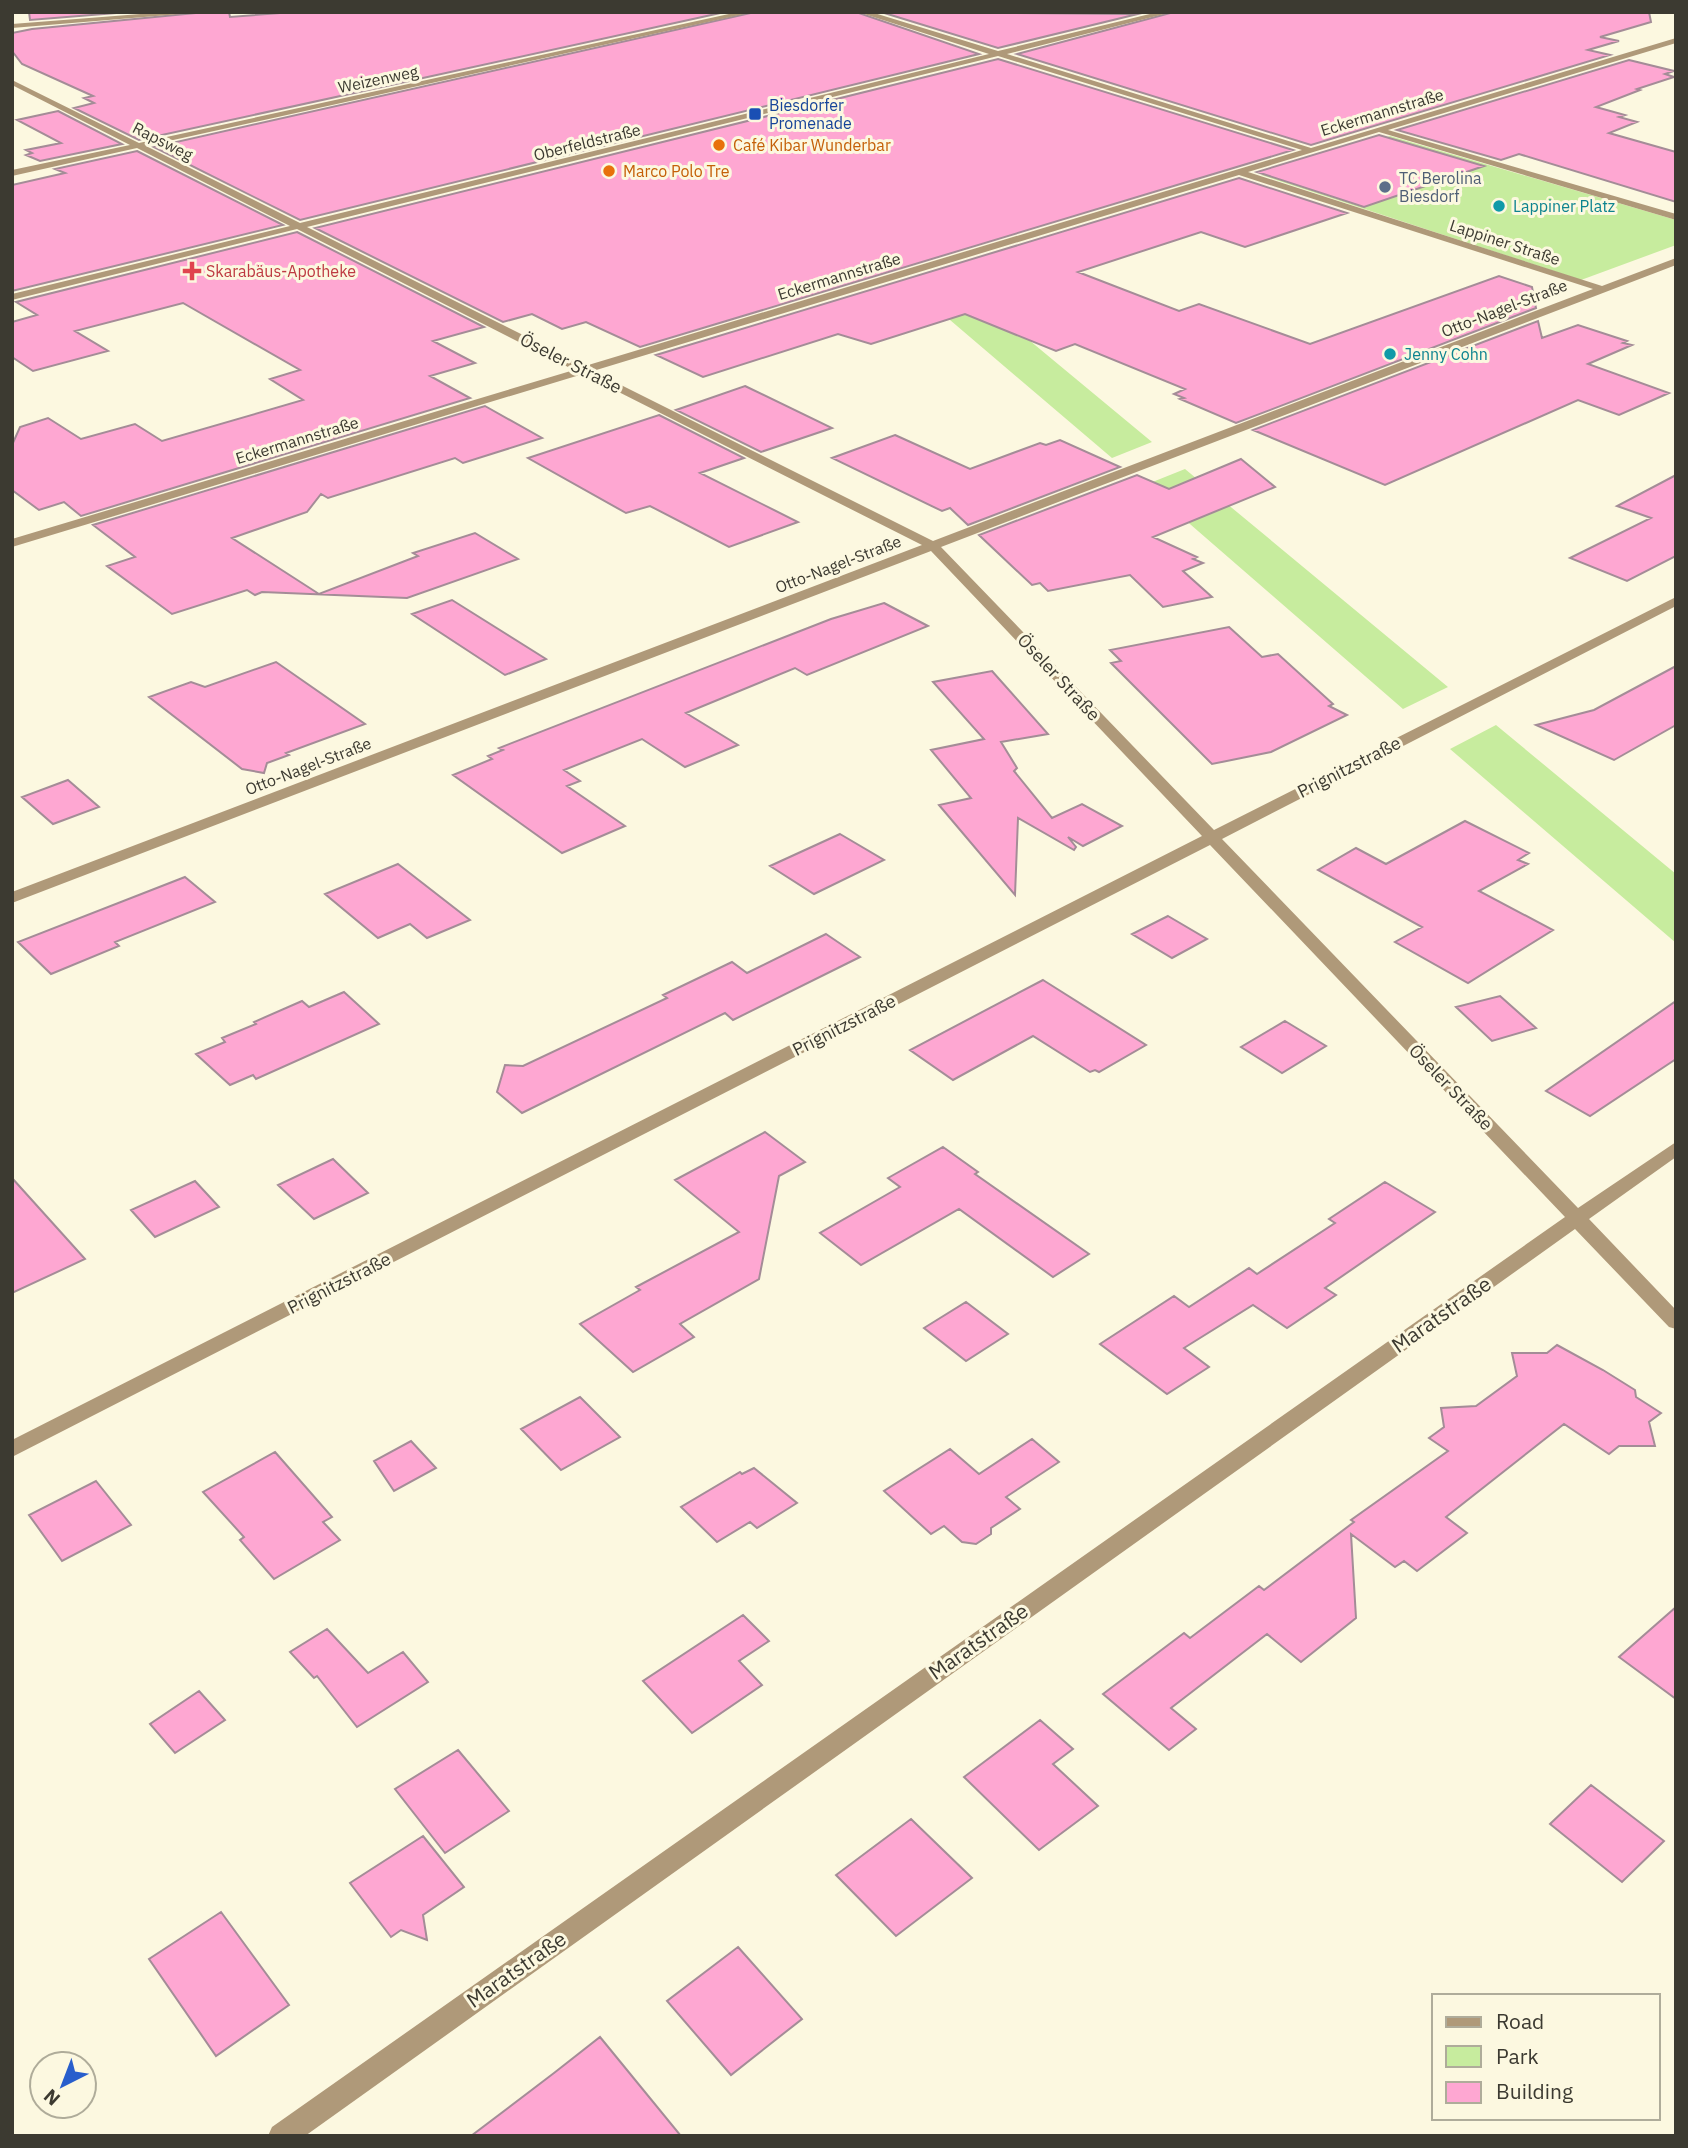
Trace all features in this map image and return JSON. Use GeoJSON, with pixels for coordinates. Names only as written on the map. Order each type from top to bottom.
{"type":"FeatureCollection","features":[{"type":"Feature","properties":{"kind":"street"},"geometry":{"type":"LineString","coordinates":[[12,26],[200,12]]}},
{"type":"Feature","properties":{"kind":"street","name":"Weizenweg"},"geometry":{"type":"LineString","coordinates":[[12,173],[750,12]]}},
{"type":"Feature","properties":{"kind":"street"},"geometry":{"type":"LineString","coordinates":[[862,12],[1310,150]]}},
{"type":"Feature","properties":{"kind":"street","name":"Oberfeldstraße"},"geometry":{"type":"LineString","coordinates":[[12,297],[1168,12]]}},
{"type":"Feature","properties":{"kind":"street","name":"Eckermannstraße"},"geometry":{"type":"LineString","coordinates":[[12,543],[1676,40]]}},
{"type":"Feature","properties":{"kind":"street","name":"Rapsweg"},"geometry":{"type":"LineString","coordinates":[[14,85],[299,227]]}},
{"type":"Feature","properties":{"kind":"street"},"geometry":{"type":"LineString","coordinates":[[1379,129],[1676,217]]}},
{"type":"Feature","properties":{"kind":"street","name":"Lappiner Straße"},"geometry":{"type":"LineString","coordinates":[[1239,172],[1602,289]]}},
{"type":"Feature","properties":{"kind":"street","name":"Öseler Straße"},"geometry":{"type":"LineString","coordinates":[[299,227],[933,546],[1676,1322]]}},
{"type":"Feature","properties":{"kind":"street","name":"Otto-Nagel-Straße"},"geometry":{"type":"LineString","coordinates":[[12,898],[1675,262]]}},
{"type":"Feature","properties":{"kind":"street","name":"Prignitzstraße"},"geometry":{"type":"LineString","coordinates":[[12,1449],[1676,601]]}},
{"type":"Feature","properties":{"kind":"street","name":"Maratstraße"},"geometry":{"type":"LineString","coordinates":[[282,2136],[1676,1148]]}},
{"type":"Feature","properties":{"kind":"green space"},"geometry":{"type":"Polygon","coordinates":[[[1390,136],[1676,220],[1676,245],[1581,280],[1261,175],[1390,136]]]}},
{"type":"Feature","properties":{"kind":"green space"},"geometry":{"type":"Polygon","coordinates":[[[948,273],[1152,442],[1112,458],[909,285],[948,273]]]}},
{"type":"Feature","properties":{"kind":"green space"},"geometry":{"type":"Polygon","coordinates":[[[1185,469],[1448,687],[1403,709],[1145,485],[1185,469]]]}},
{"type":"Feature","properties":{"kind":"green space"},"geometry":{"type":"Polygon","coordinates":[[[1496,725],[1676,874],[1676,943],[1450,749],[1496,725]]]}},
{"type":"Feature","properties":{"kind":"building"},"geometry":{"type":"Polygon","coordinates":[[[29,12],[129,12],[30,20],[29,12]]]}},
{"type":"Feature","properties":{"kind":"building"},"geometry":{"type":"Polygon","coordinates":[[[206,12],[229,12],[230,17],[293,12],[725,12],[139,140],[74,108],[94,103],[84,98],[93,96],[22,64],[12,51],[12,33],[206,12]]]}},
{"type":"Feature","properties":{"kind":"building"},"geometry":{"type":"Polygon","coordinates":[[[755,12],[856,12],[979,54],[300,220],[154,147],[755,12]]]}},
{"type":"Feature","properties":{"kind":"building"},"geometry":{"type":"Polygon","coordinates":[[[881,12],[1127,14],[1146,12],[998,48],[881,12]]]}},
{"type":"Feature","properties":{"kind":"building"},"geometry":{"type":"Polygon","coordinates":[[[1174,12],[1649,12],[1651,22],[1600,37],[1619,41],[1588,50],[1610,55],[1311,145],[1017,54],[1174,12]]]}},
{"type":"Feature","properties":{"kind":"building"},"geometry":{"type":"Polygon","coordinates":[[[998,59],[1293,150],[640,347],[586,322],[562,329],[532,314],[503,322],[315,228],[998,59]]]}},
{"type":"Feature","properties":{"kind":"building"},"geometry":{"type":"Polygon","coordinates":[[[1629,60],[1674,71],[1665,74],[1674,77],[1596,107],[1625,115],[1619,117],[1637,122],[1609,133],[1676,152],[1676,202],[1519,154],[1501,160],[1397,130],[1629,60]]]}},
{"type":"Feature","properties":{"kind":"building"},"geometry":{"type":"Polygon","coordinates":[[[58,111],[122,144],[40,161],[26,155],[32,153],[26,150],[61,143],[17,120],[58,111]]]}},
{"type":"Feature","properties":{"kind":"building"},"geometry":{"type":"Polygon","coordinates":[[[1379,135],[1484,166],[1364,207],[1257,172],[1379,135]]]}},
{"type":"Feature","properties":{"kind":"building"},"geometry":{"type":"Polygon","coordinates":[[[137,151],[283,225],[12,291],[12,185],[65,173],[55,169],[137,151]]]}},
{"type":"Feature","properties":{"kind":"building"},"geometry":{"type":"Polygon","coordinates":[[[1239,178],[1347,213],[1245,247],[1201,232],[1078,272],[1179,311],[1199,304],[1310,344],[1499,276],[1532,287],[1536,308],[1236,423],[1174,394],[1185,389],[1075,344],[1056,351],[965,314],[871,344],[838,334],[703,377],[656,355],[1239,178]]]}},
{"type":"Feature","properties":{"kind":"building"},"geometry":{"type":"Polygon","coordinates":[[[297,232],[484,327],[433,341],[475,363],[430,376],[470,398],[81,516],[64,502],[39,510],[12,490],[12,445],[20,427],[48,418],[81,439],[135,424],[162,441],[303,400],[270,379],[300,370],[183,303],[75,331],[108,351],[33,371],[12,357],[12,322],[37,315],[16,302],[297,232]]]}},
{"type":"Feature","properties":{"kind":"building"},"geometry":{"type":"Polygon","coordinates":[[[1538,321],[1542,338],[1578,325],[1627,341],[1623,343],[1632,345],[1588,364],[1669,393],[1619,415],[1578,400],[1385,485],[1253,430],[1538,321]]]}},
{"type":"Feature","properties":{"kind":"building"},"geometry":{"type":"Polygon","coordinates":[[[745,386],[832,428],[761,452],[676,410],[745,386]]]}},
{"type":"Feature","properties":{"kind":"building"},"geometry":{"type":"Polygon","coordinates":[[[485,406],[542,438],[463,463],[455,458],[328,498],[321,494],[307,512],[232,538],[319,594],[418,556],[413,553],[475,533],[518,559],[407,598],[262,592],[255,595],[247,590],[172,614],[107,566],[135,557],[93,525],[485,406]]]}},
{"type":"Feature","properties":{"kind":"building"},"geometry":{"type":"Polygon","coordinates":[[[659,415],[744,458],[700,473],[798,522],[729,547],[650,506],[626,513],[528,458],[659,415]]]}},
{"type":"Feature","properties":{"kind":"building"},"geometry":{"type":"Polygon","coordinates":[[[895,435],[970,469],[1040,443],[1046,445],[1060,440],[1120,467],[968,525],[950,508],[942,511],[832,458],[895,435]]]}},
{"type":"Feature","properties":{"kind":"building"},"geometry":{"type":"Polygon","coordinates":[[[1241,459],[1275,487],[1153,537],[1197,557],[1193,559],[1203,563],[1183,571],[1212,597],[1163,607],[1130,575],[1048,591],[1040,583],[1032,585],[979,535],[1137,475],[1169,489],[1241,459]]]}},
{"type":"Feature","properties":{"kind":"building"},"geometry":{"type":"Polygon","coordinates":[[[1676,475],[1676,556],[1627,581],[1570,558],[1651,518],[1617,506],[1676,475]]]}},
{"type":"Feature","properties":{"kind":"building"},"geometry":{"type":"Polygon","coordinates":[[[452,600],[546,659],[505,675],[412,614],[452,600]]]}},
{"type":"Feature","properties":{"kind":"building"},"geometry":{"type":"Polygon","coordinates":[[[884,603],[928,626],[807,675],[795,668],[686,713],[738,745],[685,767],[642,739],[564,770],[580,781],[567,786],[625,826],[562,853],[453,775],[492,759],[488,756],[503,750],[499,748],[831,619],[884,603]]]}},
{"type":"Feature","properties":{"kind":"building"},"geometry":{"type":"Polygon","coordinates":[[[1229,627],[1262,657],[1278,654],[1333,704],[1329,706],[1347,715],[1271,752],[1212,764],[1111,663],[1121,661],[1110,650],[1229,627]]]}},
{"type":"Feature","properties":{"kind":"building"},"geometry":{"type":"Polygon","coordinates":[[[276,662],[365,724],[286,753],[289,755],[267,763],[264,773],[242,769],[149,697],[191,682],[205,687],[276,662]]]}},
{"type":"Feature","properties":{"kind":"building"},"geometry":{"type":"Polygon","coordinates":[[[1676,666],[1676,725],[1614,760],[1536,725],[1594,710],[1676,666]]]}},
{"type":"Feature","properties":{"kind":"building"},"geometry":{"type":"Polygon","coordinates":[[[992,671],[1048,734],[1001,742],[1017,768],[1014,771],[1052,818],[1082,804],[1122,826],[1083,846],[1068,837],[1076,847],[1074,850],[1018,818],[1015,895],[939,805],[971,798],[931,750],[984,739],[933,682],[992,671]]]}},
{"type":"Feature","properties":{"kind":"building"},"geometry":{"type":"Polygon","coordinates":[[[68,780],[99,807],[53,824],[22,797],[68,780]]]}},
{"type":"Feature","properties":{"kind":"building"},"geometry":{"type":"Polygon","coordinates":[[[1465,821],[1529,853],[1518,860],[1528,864],[1479,891],[1553,930],[1468,983],[1395,942],[1422,927],[1318,870],[1356,848],[1386,864],[1465,821]]]}},
{"type":"Feature","properties":{"kind":"building"},"geometry":{"type":"Polygon","coordinates":[[[840,834],[884,860],[814,894],[770,866],[840,834]]]}},
{"type":"Feature","properties":{"kind":"building"},"geometry":{"type":"Polygon","coordinates":[[[398,864],[470,920],[427,938],[410,924],[378,938],[325,894],[398,864]]]}},
{"type":"Feature","properties":{"kind":"building"},"geometry":{"type":"Polygon","coordinates":[[[185,877],[215,902],[115,942],[119,946],[51,974],[18,942],[185,877]]]}},
{"type":"Feature","properties":{"kind":"building"},"geometry":{"type":"Polygon","coordinates":[[[1168,916],[1207,939],[1172,958],[1132,934],[1168,916]]]}},
{"type":"Feature","properties":{"kind":"building"},"geometry":{"type":"Polygon","coordinates":[[[826,934],[860,957],[733,1020],[725,1013],[522,1113],[497,1092],[505,1065],[523,1066],[667,998],[663,995],[732,962],[747,973],[826,934]]]}},
{"type":"Feature","properties":{"kind":"building"},"geometry":{"type":"Polygon","coordinates":[[[1043,980],[1146,1045],[1099,1072],[1090,1072],[1033,1036],[953,1080],[910,1050],[1043,980]]]}},
{"type":"Feature","properties":{"kind":"building"},"geometry":{"type":"Polygon","coordinates":[[[344,992],[379,1024],[256,1079],[253,1075],[230,1085],[196,1054],[225,1042],[222,1038],[256,1024],[254,1022],[302,1001],[309,1007],[344,992]]]}},
{"type":"Feature","properties":{"kind":"building"},"geometry":{"type":"Polygon","coordinates":[[[1500,996],[1536,1028],[1492,1041],[1456,1007],[1500,996]]]}},
{"type":"Feature","properties":{"kind":"building"},"geometry":{"type":"Polygon","coordinates":[[[1676,1001],[1676,1059],[1590,1116],[1546,1091],[1676,1001]]]}},
{"type":"Feature","properties":{"kind":"building"},"geometry":{"type":"Polygon","coordinates":[[[1285,1021],[1326,1046],[1282,1073],[1241,1047],[1285,1021]]]}},
{"type":"Feature","properties":{"kind":"building"},"geometry":{"type":"Polygon","coordinates":[[[765,1132],[805,1162],[779,1176],[759,1279],[680,1324],[694,1337],[633,1372],[580,1324],[640,1290],[636,1287],[739,1232],[675,1180],[765,1132]]]}},
{"type":"Feature","properties":{"kind":"building"},"geometry":{"type":"Polygon","coordinates":[[[943,1147],[978,1172],[975,1174],[1089,1254],[1053,1277],[959,1209],[861,1265],[820,1233],[900,1187],[888,1178],[943,1147]]]}},
{"type":"Feature","properties":{"kind":"building"},"geometry":{"type":"Polygon","coordinates":[[[333,1159],[368,1193],[314,1219],[278,1185],[333,1159]]]}},
{"type":"Feature","properties":{"kind":"building"},"geometry":{"type":"Polygon","coordinates":[[[12,1178],[85,1259],[12,1293],[12,1178]]]}},
{"type":"Feature","properties":{"kind":"building"},"geometry":{"type":"Polygon","coordinates":[[[195,1181],[219,1207],[155,1237],[131,1210],[195,1181]]]}},
{"type":"Feature","properties":{"kind":"building"},"geometry":{"type":"Polygon","coordinates":[[[1385,1182],[1435,1212],[1325,1288],[1336,1295],[1287,1328],[1253,1305],[1184,1348],[1209,1367],[1167,1394],[1100,1344],[1174,1296],[1189,1307],[1249,1268],[1257,1274],[1335,1223],[1329,1219],[1385,1182]]]}},
{"type":"Feature","properties":{"kind":"building"},"geometry":{"type":"Polygon","coordinates":[[[966,1302],[1008,1334],[966,1361],[924,1328],[966,1302]]]}},
{"type":"Feature","properties":{"kind":"building"},"geometry":{"type":"Polygon","coordinates":[[[1557,1345],[1635,1390],[1636,1397],[1661,1413],[1649,1422],[1655,1446],[1619,1446],[1609,1454],[1564,1424],[1446,1517],[1467,1533],[1417,1571],[1404,1561],[1395,1567],[1351,1534],[1356,1618],[1301,1662],[1267,1634],[1171,1708],[1196,1729],[1169,1750],[1103,1694],[1184,1633],[1190,1638],[1259,1586],[1264,1590],[1354,1522],[1351,1520],[1448,1451],[1429,1438],[1444,1427],[1441,1408],[1476,1406],[1517,1376],[1512,1353],[1547,1353],[1557,1345]]]}},
{"type":"Feature","properties":{"kind":"building"},"geometry":{"type":"Polygon","coordinates":[[[580,1397],[620,1437],[561,1470],[521,1429],[580,1397]]]}},
{"type":"Feature","properties":{"kind":"building"},"geometry":{"type":"Polygon","coordinates":[[[1032,1439],[1059,1462],[1006,1497],[1020,1509],[991,1528],[991,1534],[976,1544],[962,1542],[944,1526],[931,1534],[884,1491],[950,1449],[979,1474],[1032,1439]]]}},
{"type":"Feature","properties":{"kind":"building"},"geometry":{"type":"Polygon","coordinates":[[[411,1441],[436,1468],[394,1491],[374,1461],[411,1441]]]}},
{"type":"Feature","properties":{"kind":"building"},"geometry":{"type":"Polygon","coordinates":[[[275,1452],[332,1517],[323,1522],[340,1540],[274,1579],[240,1540],[244,1537],[203,1492],[275,1452]]]}},
{"type":"Feature","properties":{"kind":"building"},"geometry":{"type":"Polygon","coordinates":[[[754,1468],[797,1503],[757,1528],[750,1522],[717,1542],[681,1507],[740,1472],[742,1474],[754,1468]]]}},
{"type":"Feature","properties":{"kind":"building"},"geometry":{"type":"Polygon","coordinates":[[[96,1481],[131,1525],[62,1561],[29,1515],[96,1481]]]}},
{"type":"Feature","properties":{"kind":"building"},"geometry":{"type":"Polygon","coordinates":[[[1676,1607],[1676,1699],[1619,1657],[1676,1607]]]}},
{"type":"Feature","properties":{"kind":"building"},"geometry":{"type":"Polygon","coordinates":[[[743,1615],[769,1641],[739,1661],[762,1685],[692,1733],[643,1681],[743,1615]]]}},
{"type":"Feature","properties":{"kind":"building"},"geometry":{"type":"Polygon","coordinates":[[[327,1629],[368,1673],[403,1652],[428,1682],[357,1727],[317,1676],[314,1678],[290,1652],[327,1629]]]}},
{"type":"Feature","properties":{"kind":"building"},"geometry":{"type":"Polygon","coordinates":[[[199,1691],[225,1720],[175,1753],[150,1724],[199,1691]]]}},
{"type":"Feature","properties":{"kind":"building"},"geometry":{"type":"Polygon","coordinates":[[[1040,1720],[1073,1749],[1053,1764],[1098,1806],[1039,1850],[964,1777],[1040,1720]]]}},
{"type":"Feature","properties":{"kind":"building"},"geometry":{"type":"Polygon","coordinates":[[[458,1750],[509,1811],[445,1853],[395,1789],[458,1750]]]}},
{"type":"Feature","properties":{"kind":"building"},"geometry":{"type":"Polygon","coordinates":[[[1591,1785],[1664,1841],[1622,1882],[1550,1824],[1591,1785]]]}},
{"type":"Feature","properties":{"kind":"building"},"geometry":{"type":"Polygon","coordinates":[[[911,1819],[972,1878],[896,1936],[836,1875],[911,1819]]]}},
{"type":"Feature","properties":{"kind":"building"},"geometry":{"type":"Polygon","coordinates":[[[423,1836],[464,1887],[423,1915],[427,1940],[401,1930],[391,1937],[350,1883],[423,1836]]]}},
{"type":"Feature","properties":{"kind":"building"},"geometry":{"type":"Polygon","coordinates":[[[221,1912],[289,2005],[216,2056],[149,1959],[221,1912]]]}},
{"type":"Feature","properties":{"kind":"building"},"geometry":{"type":"Polygon","coordinates":[[[738,1947],[802,2019],[731,2075],[667,2001],[738,1947]]]}},
{"type":"Feature","properties":{"kind":"building"},"geometry":{"type":"Polygon","coordinates":[[[600,2037],[681,2136],[471,2136],[554,2073],[600,2037]]]}},
{"type":"Feature","properties":{"kind":"place","name":"Biesdorfer Promenade"},"geometry":{"type":"Point","coordinates":[755,114]}},
{"type":"Feature","properties":{"kind":"place","name":"Café Kibar Wunderbar"},"geometry":{"type":"Point","coordinates":[719,145]}},
{"type":"Feature","properties":{"kind":"place","name":"Marco Polo Tre"},"geometry":{"type":"Point","coordinates":[609,171]}},
{"type":"Feature","properties":{"kind":"place","name":"TC Berolina Biesdorf"},"geometry":{"type":"Point","coordinates":[1385,187]}},
{"type":"Feature","properties":{"kind":"place","name":"Lappiner Platz"},"geometry":{"type":"Point","coordinates":[1499,206]}},
{"type":"Feature","properties":{"kind":"place","name":"Skarabäus-Apotheke"},"geometry":{"type":"Point","coordinates":[192,271]}},
{"type":"Feature","properties":{"kind":"place","name":"Jenny Cohn"},"geometry":{"type":"Point","coordinates":[1390,354]}}]}
